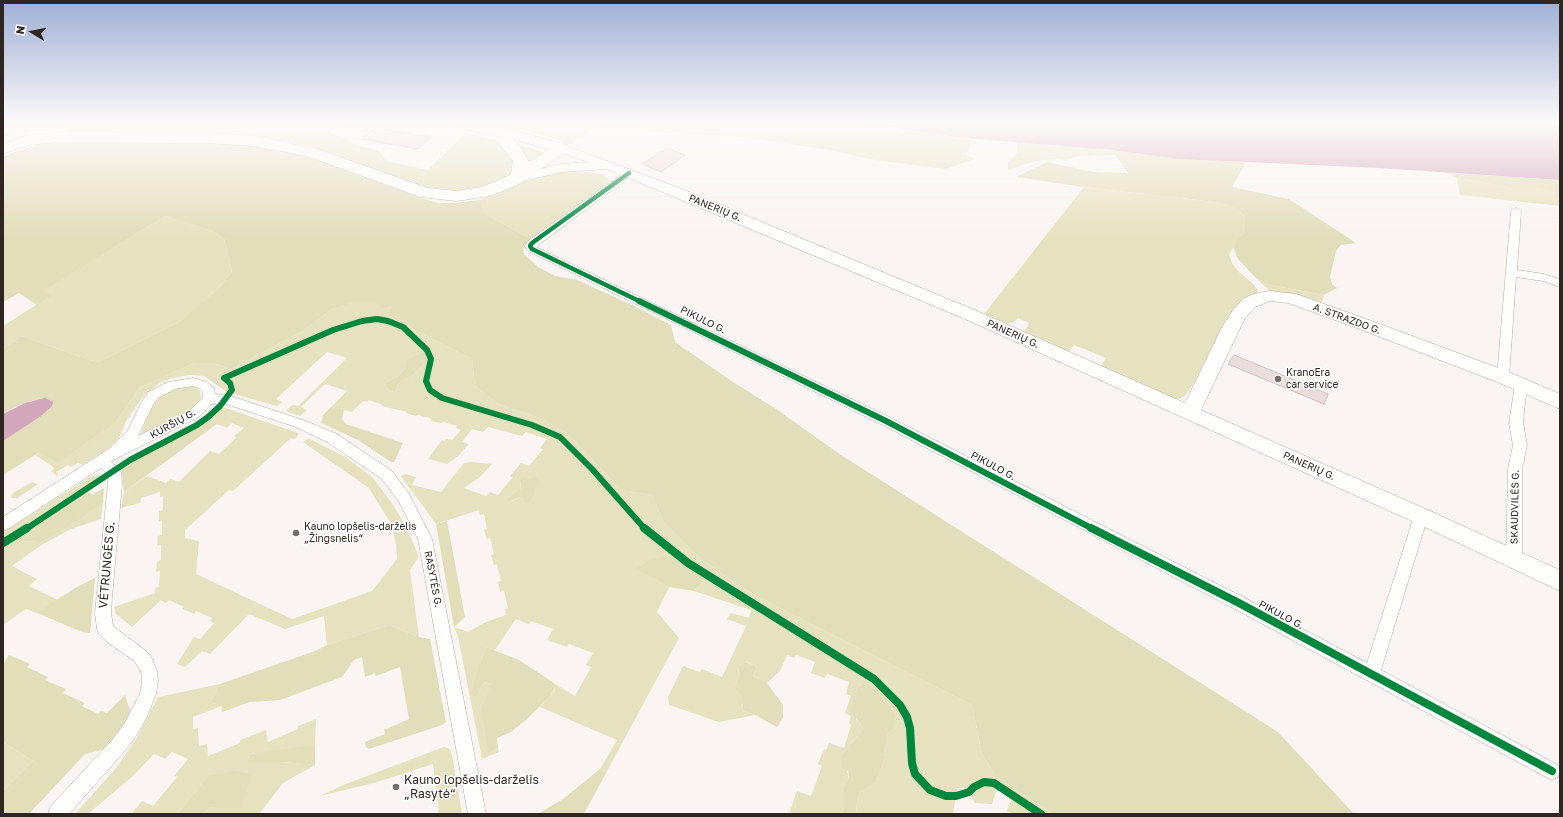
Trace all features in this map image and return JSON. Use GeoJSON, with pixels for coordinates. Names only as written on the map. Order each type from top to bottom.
{"type":"FeatureCollection","features":[{"type":"Feature","properties":{"kind":"highway"},"geometry":{"type":"LineString","coordinates":[[337,161],[426,192],[448,196],[464,196],[498,188],[518,178],[543,161]]}},
{"type":"Feature","properties":{"kind":"highway"},"geometry":{"type":"LineString","coordinates":[[518,178],[521,168],[521,161]]}},
{"type":"Feature","properties":{"kind":"main road","name":"PANERIŲ G."},"geometry":{"type":"LineString","coordinates":[[598,161],[957,309],[1421,516],[1560,581]]}},
{"type":"Feature","properties":{"kind":"main road"},"geometry":{"type":"LineString","coordinates":[[518,178],[562,168],[611,166]]}},
{"type":"Feature","properties":{"kind":"main road","name":"A. STRAZDO G."},"geometry":{"type":"LineString","coordinates":[[1190,413],[1230,327],[1249,303],[1259,298],[1270,296],[1290,298],[1300,301],[1503,376],[1560,402]]}},
{"type":"Feature","properties":{"kind":"street","name":"PIKULO G."},"geometry":{"type":"LineString","coordinates":[[629,173],[532,243],[530,246],[532,249],[886,421],[1238,603],[1372,676],[1552,770]]}},
{"type":"Feature","properties":{"kind":"street"},"geometry":{"type":"LineString","coordinates":[[1503,376],[1516,211]]}},
{"type":"Feature","properties":{"kind":"street"},"geometry":{"type":"LineString","coordinates":[[1511,273],[1544,278],[1560,283]]}},
{"type":"Feature","properties":{"kind":"street","name":"KURŠIŲ G."},"geometry":{"type":"LineString","coordinates":[[3,525],[116,452],[176,424],[198,410],[209,399],[209,391],[204,385],[193,382],[177,384],[162,390],[147,403],[133,433],[116,452]]}},
{"type":"Feature","properties":{"kind":"street","name":"SKAUDVILĖS G."},"geometry":{"type":"LineString","coordinates":[[1514,559],[1515,469],[1520,445],[1516,423],[1522,385]]}},
{"type":"Feature","properties":{"kind":"street","name":"RASYTĖS G."},"geometry":{"type":"LineString","coordinates":[[209,399],[226,399],[301,424],[332,438],[387,475],[404,498],[425,539],[477,814]]}},
{"type":"Feature","properties":{"kind":"street","name":"VĖTRUNGĖS G."},"geometry":{"type":"LineString","coordinates":[[57,814],[126,736],[136,721],[148,694],[150,681],[149,671],[145,662],[140,656],[113,638],[105,629],[103,613],[104,597],[115,484],[114,472],[102,461]]}},
{"type":"Feature","properties":{"kind":"street"},"geometry":{"type":"LineString","coordinates":[[1372,676],[1421,516]]}},
{"type":"Feature","properties":{"kind":"shaded area"},"geometry":{"type":"Polygon","coordinates":[[[3,161],[321,161],[424,199],[439,203],[480,200],[485,214],[533,240],[523,249],[524,254],[538,267],[555,276],[577,280],[671,325],[675,342],[733,382],[776,409],[841,455],[1278,732],[1354,814],[1053,814],[996,777],[982,754],[972,705],[739,586],[699,557],[663,521],[652,495],[621,490],[567,433],[540,418],[498,404],[475,386],[472,359],[388,316],[391,306],[381,308],[375,302],[354,302],[332,309],[303,331],[231,369],[213,363],[194,363],[139,388],[116,422],[58,462],[38,453],[3,475],[3,441],[23,427],[34,400],[15,407],[3,414],[3,349],[22,336],[89,360],[99,362],[181,321],[218,289],[232,272],[229,258],[226,256],[227,249],[224,239],[212,231],[165,216],[43,291],[51,296],[37,305],[19,293],[3,302],[3,161]]]}},
{"type":"Feature","properties":{"kind":"shaded area"},"geometry":{"type":"Polygon","coordinates":[[[352,161],[387,161],[428,170],[437,161],[516,161],[517,163],[509,177],[469,192],[439,192],[352,161]]]}},
{"type":"Feature","properties":{"kind":"shaded area"},"geometry":{"type":"Polygon","coordinates":[[[523,161],[533,161],[525,167],[523,161]]]}},
{"type":"Feature","properties":{"kind":"shaded area"},"geometry":{"type":"Polygon","coordinates":[[[884,161],[968,161],[946,169],[884,161]]]}},
{"type":"Feature","properties":{"kind":"shaded area"},"geometry":{"type":"Polygon","coordinates":[[[1009,161],[1036,161],[1008,170],[1009,161]]]}},
{"type":"Feature","properties":{"kind":"shaded area"},"geometry":{"type":"Polygon","coordinates":[[[1120,161],[1246,162],[1232,187],[1289,199],[1356,243],[1341,245],[1336,251],[1330,277],[1332,284],[1337,288],[1324,295],[1266,284],[1256,278],[1238,259],[1233,248],[1237,240],[1245,232],[1245,217],[1238,210],[1223,203],[1084,187],[1016,177],[1047,162],[1094,172],[1128,173],[1120,161]]]}},
{"type":"Feature","properties":{"kind":"shaded area"},"geometry":{"type":"Polygon","coordinates":[[[1225,161],[1560,161],[1560,180],[1379,168],[1225,161]]]}},
{"type":"Feature","properties":{"kind":"shaded area"},"geometry":{"type":"Polygon","coordinates":[[[561,171],[604,175],[608,179],[608,184],[533,240],[485,214],[480,200],[543,174],[561,171]]]}},
{"type":"Feature","properties":{"kind":"shaded area"},"geometry":{"type":"Polygon","coordinates":[[[1450,173],[1560,180],[1560,193],[1532,187],[1508,187],[1457,178],[1450,173]]]}},
{"type":"Feature","properties":{"kind":"shaded area"},"geometry":{"type":"Polygon","coordinates":[[[1457,178],[1508,187],[1533,187],[1560,193],[1560,206],[1460,195],[1457,178]]]}},
{"type":"Feature","properties":{"kind":"shaded area"},"geometry":{"type":"Polygon","coordinates":[[[1084,187],[1223,203],[1238,210],[1245,217],[1245,232],[1235,244],[1229,255],[1232,263],[1238,271],[1252,283],[1258,290],[1258,293],[1255,294],[1185,396],[1178,399],[1173,398],[1101,366],[1106,358],[1074,345],[1069,352],[1026,334],[1025,331],[1029,323],[1018,318],[1012,323],[1004,323],[984,314],[1084,187]]]}},
{"type":"Feature","properties":{"kind":"shaded area"},"geometry":{"type":"Polygon","coordinates":[[[165,216],[212,231],[224,239],[227,249],[226,256],[229,258],[232,272],[218,289],[191,313],[181,321],[99,362],[89,360],[22,336],[3,349],[3,326],[50,296],[42,291],[165,216]]]}},
{"type":"Feature","properties":{"kind":"shaded area"},"geometry":{"type":"Polygon","coordinates":[[[1256,278],[1266,284],[1324,295],[1322,303],[1272,293],[1256,278]]]}},
{"type":"Feature","properties":{"kind":"shaded area"},"geometry":{"type":"Polygon","coordinates":[[[354,301],[375,302],[391,305],[388,316],[472,359],[475,386],[498,404],[540,418],[567,433],[621,490],[652,495],[663,521],[699,557],[739,586],[972,705],[982,754],[996,777],[1053,814],[1014,814],[1007,811],[1013,796],[998,786],[992,804],[975,803],[967,788],[957,788],[953,814],[856,814],[857,801],[860,792],[875,783],[882,767],[887,735],[892,729],[857,689],[856,719],[864,728],[842,755],[849,777],[844,787],[844,808],[841,814],[789,814],[797,791],[811,796],[822,766],[818,764],[824,749],[826,750],[829,743],[844,748],[851,725],[849,723],[851,716],[845,713],[851,696],[846,694],[849,682],[827,674],[825,678],[811,673],[815,662],[796,655],[794,658],[787,655],[780,671],[767,683],[753,676],[757,667],[747,662],[739,666],[738,679],[734,689],[739,690],[743,701],[742,710],[755,715],[719,722],[669,705],[668,697],[683,666],[700,672],[702,669],[722,677],[746,626],[727,619],[731,613],[749,618],[751,610],[694,591],[706,579],[672,556],[637,569],[669,587],[657,612],[679,638],[606,773],[600,769],[617,740],[540,707],[557,685],[575,696],[591,667],[586,665],[593,653],[569,644],[567,647],[547,640],[553,629],[531,621],[529,624],[516,619],[495,650],[486,647],[470,693],[477,697],[484,682],[492,684],[489,753],[498,748],[499,752],[482,759],[458,636],[454,627],[468,632],[486,622],[506,615],[505,609],[508,608],[504,591],[500,592],[498,582],[501,581],[497,564],[494,565],[491,555],[494,554],[490,538],[487,539],[484,530],[487,529],[484,514],[480,515],[479,510],[436,524],[401,476],[405,474],[416,477],[412,485],[441,492],[464,463],[471,462],[492,464],[480,477],[464,488],[486,496],[490,492],[498,495],[513,477],[510,476],[521,463],[529,466],[543,449],[540,448],[547,439],[526,432],[522,436],[488,427],[483,432],[472,429],[462,442],[469,444],[458,456],[447,464],[428,459],[442,440],[452,440],[461,430],[456,428],[457,426],[443,422],[431,421],[432,419],[382,406],[383,405],[369,400],[367,402],[363,401],[352,412],[331,407],[347,391],[325,384],[301,407],[307,410],[300,416],[286,411],[292,405],[298,406],[347,358],[327,352],[276,399],[282,402],[277,406],[227,392],[204,376],[190,375],[172,378],[161,382],[144,395],[126,421],[119,438],[112,446],[83,465],[78,463],[71,467],[68,465],[56,472],[59,475],[57,476],[51,471],[54,469],[52,466],[35,455],[116,422],[139,388],[194,363],[213,363],[231,369],[303,331],[332,309],[354,301]],[[428,360],[407,365],[400,375],[387,382],[385,386],[390,391],[395,392],[400,382],[412,376],[428,360]],[[528,479],[520,480],[521,488],[512,494],[507,500],[509,502],[521,497],[523,500],[528,479]]]}},
{"type":"Feature","properties":{"kind":"shaded area"},"geometry":{"type":"Polygon","coordinates":[[[422,353],[427,355],[428,360],[412,376],[400,382],[395,392],[390,391],[385,386],[387,382],[400,375],[410,358],[422,353]]]}},
{"type":"Feature","properties":{"kind":"shaded area"},"geometry":{"type":"Polygon","coordinates":[[[182,386],[195,387],[200,391],[201,398],[199,404],[190,412],[139,439],[151,406],[157,398],[170,390],[182,386]]]}},
{"type":"Feature","properties":{"kind":"shaded area"},"geometry":{"type":"Polygon","coordinates":[[[45,398],[53,402],[52,406],[41,416],[3,441],[3,414],[25,403],[45,398]]]}},
{"type":"Feature","properties":{"kind":"shaded area"},"geometry":{"type":"Polygon","coordinates":[[[220,406],[298,433],[298,435],[295,439],[291,438],[233,491],[229,490],[185,530],[185,538],[199,541],[196,574],[292,619],[372,591],[397,559],[396,543],[391,524],[369,488],[303,442],[310,439],[345,457],[372,477],[392,503],[407,528],[419,557],[410,570],[419,637],[389,625],[327,645],[324,616],[285,629],[249,614],[210,654],[202,651],[185,667],[177,664],[194,637],[200,639],[214,623],[210,621],[212,618],[196,611],[194,614],[182,609],[184,607],[169,600],[166,603],[161,600],[132,627],[116,614],[114,607],[155,593],[155,588],[159,587],[160,571],[156,572],[157,562],[161,560],[161,545],[157,546],[158,536],[162,535],[162,520],[159,521],[159,511],[163,510],[163,496],[160,497],[160,492],[141,498],[140,503],[121,508],[124,492],[147,476],[166,483],[171,479],[179,482],[210,451],[219,454],[237,437],[234,436],[244,428],[232,423],[227,428],[217,424],[208,417],[220,406]]]}},
{"type":"Feature","properties":{"kind":"shaded area"},"geometry":{"type":"Polygon","coordinates":[[[331,407],[344,410],[342,419],[346,424],[403,443],[394,462],[391,462],[358,440],[321,423],[323,415],[331,407]]]}},
{"type":"Feature","properties":{"kind":"shaded area"},"geometry":{"type":"Polygon","coordinates":[[[208,417],[217,424],[124,492],[121,466],[197,425],[208,417]]]}},
{"type":"Feature","properties":{"kind":"shaded area"},"geometry":{"type":"Polygon","coordinates":[[[92,476],[103,476],[85,488],[89,492],[15,541],[41,542],[103,503],[101,519],[71,529],[43,544],[12,566],[37,579],[29,586],[58,600],[37,613],[26,609],[3,625],[3,532],[92,476]]]}},
{"type":"Feature","properties":{"kind":"shaded area"},"geometry":{"type":"Polygon","coordinates":[[[523,476],[528,479],[535,477],[540,480],[533,496],[529,502],[525,502],[521,497],[508,502],[507,500],[512,494],[521,488],[520,480],[523,476]]]}},
{"type":"Feature","properties":{"kind":"shaded area"},"geometry":{"type":"Polygon","coordinates":[[[32,482],[36,483],[37,485],[17,498],[12,498],[11,496],[13,493],[32,482]]]}},
{"type":"Feature","properties":{"kind":"shaded area"},"geometry":{"type":"Polygon","coordinates":[[[104,488],[103,503],[67,527],[41,542],[14,541],[89,492],[92,495],[104,488]]]}},
{"type":"Feature","properties":{"kind":"shaded area"},"geometry":{"type":"Polygon","coordinates":[[[447,521],[465,617],[454,627],[436,524],[447,521]]]}},
{"type":"Feature","properties":{"kind":"shaded area"},"geometry":{"type":"Polygon","coordinates":[[[672,556],[706,579],[694,591],[669,587],[636,569],[648,561],[661,557],[672,556]]]}},
{"type":"Feature","properties":{"kind":"shaded area"},"geometry":{"type":"Polygon","coordinates":[[[95,578],[90,633],[82,632],[37,613],[75,588],[95,578]]]}},
{"type":"Feature","properties":{"kind":"shaded area"},"geometry":{"type":"Polygon","coordinates":[[[389,625],[419,637],[430,639],[446,722],[442,725],[369,749],[366,747],[365,742],[385,734],[384,730],[409,719],[400,667],[376,676],[375,673],[365,677],[362,657],[354,660],[342,677],[280,700],[250,702],[222,712],[222,706],[211,702],[220,684],[315,651],[327,645],[389,625]]]}},
{"type":"Feature","properties":{"kind":"shaded area"},"geometry":{"type":"Polygon","coordinates":[[[486,647],[519,660],[557,685],[549,697],[527,719],[511,732],[497,738],[498,748],[489,753],[481,709],[492,684],[484,682],[477,697],[469,694],[486,647]]]}},
{"type":"Feature","properties":{"kind":"shaded area"},"geometry":{"type":"Polygon","coordinates":[[[9,655],[30,664],[27,667],[48,677],[45,680],[66,689],[63,693],[85,703],[82,706],[98,714],[101,711],[107,713],[125,695],[131,713],[126,723],[106,749],[85,754],[29,814],[3,814],[3,791],[33,761],[3,742],[3,665],[9,655]]]}},
{"type":"Feature","properties":{"kind":"shaded area"},"geometry":{"type":"Polygon","coordinates":[[[746,662],[757,667],[753,676],[767,683],[783,705],[783,718],[777,727],[742,710],[743,701],[739,691],[734,689],[738,679],[739,666],[746,662]]]}},
{"type":"Feature","properties":{"kind":"shaded area"},"geometry":{"type":"Polygon","coordinates":[[[220,684],[211,702],[222,706],[193,717],[193,729],[198,728],[199,746],[207,744],[208,756],[240,743],[240,740],[266,730],[268,742],[298,729],[298,726],[316,719],[315,746],[251,754],[246,762],[283,762],[315,765],[283,783],[259,814],[202,814],[211,807],[228,806],[208,776],[177,814],[131,814],[142,801],[153,806],[177,777],[174,776],[188,759],[172,752],[165,759],[154,754],[133,776],[88,814],[75,814],[117,767],[136,739],[158,697],[220,684]]]}},
{"type":"Feature","properties":{"kind":"shaded area"},"geometry":{"type":"Polygon","coordinates":[[[864,684],[873,688],[896,715],[892,729],[887,735],[882,767],[875,783],[860,792],[857,801],[856,814],[841,814],[844,808],[844,787],[849,777],[848,771],[842,768],[842,755],[864,728],[850,711],[857,689],[864,684]]]}},
{"type":"Feature","properties":{"kind":"shaded area"},"geometry":{"type":"Polygon","coordinates":[[[3,742],[33,761],[3,791],[3,742]]]}},
{"type":"Feature","properties":{"kind":"shaded area"},"geometry":{"type":"Polygon","coordinates":[[[305,746],[315,746],[315,765],[283,762],[246,762],[251,754],[305,746]]]}},
{"type":"Feature","properties":{"kind":"shaded area"},"geometry":{"type":"Polygon","coordinates":[[[444,747],[450,749],[452,755],[462,814],[439,814],[433,764],[374,783],[320,796],[343,785],[444,747]]]}},
{"type":"Feature","properties":{"kind":"shaded area"},"geometry":{"type":"Polygon","coordinates":[[[600,769],[606,773],[584,814],[538,814],[563,799],[600,769]]]}},
{"type":"Feature","properties":{"kind":"shaded area"},"geometry":{"type":"Polygon","coordinates":[[[234,771],[252,774],[241,808],[211,807],[202,814],[177,814],[208,776],[234,771]]]}},
{"type":"Feature","properties":{"kind":"building"},"geometry":{"type":"Polygon","coordinates":[[[646,161],[676,161],[661,172],[642,164],[646,161]]]}},
{"type":"Feature","properties":{"kind":"building","name":"KranoEra car service"},"geometry":{"type":"Polygon","coordinates":[[[1234,355],[1328,394],[1324,404],[1228,364],[1234,355]]]}},
{"type":"Feature","properties":{"kind":"cycle path"},"geometry":{"type":"LineString","coordinates":[[629,173],[532,243],[530,246],[532,249],[886,421],[1239,603],[1552,771]]}},
{"type":"Feature","properties":{"kind":"cycle path"},"geometry":{"type":"LineString","coordinates":[[3,543],[94,485],[130,460],[197,425],[208,417],[220,406],[232,390],[230,383],[224,378],[333,330],[362,321],[377,319],[388,321],[403,327],[427,350],[431,359],[426,381],[430,390],[442,398],[532,425],[560,437],[592,469],[648,532],[688,563],[874,679],[900,705],[907,717],[910,728],[912,763],[915,774],[930,790],[946,796],[956,796],[969,792],[974,787],[984,782],[994,783],[1041,814]]}},
{"type":"Feature","properties":{"kind":"place","name":"KranoEra car service"},"geometry":{"type":"Point","coordinates":[1278,379]}},
{"type":"Feature","properties":{"kind":"place","name":"Kauno lopšelis-darželis „Žingsnelis“"},"geometry":{"type":"Point","coordinates":[296,533]}},
{"type":"Feature","properties":{"kind":"place","name":"Kauno lopšelis-darželis „Rasytė“"},"geometry":{"type":"Point","coordinates":[396,787]}}]}
